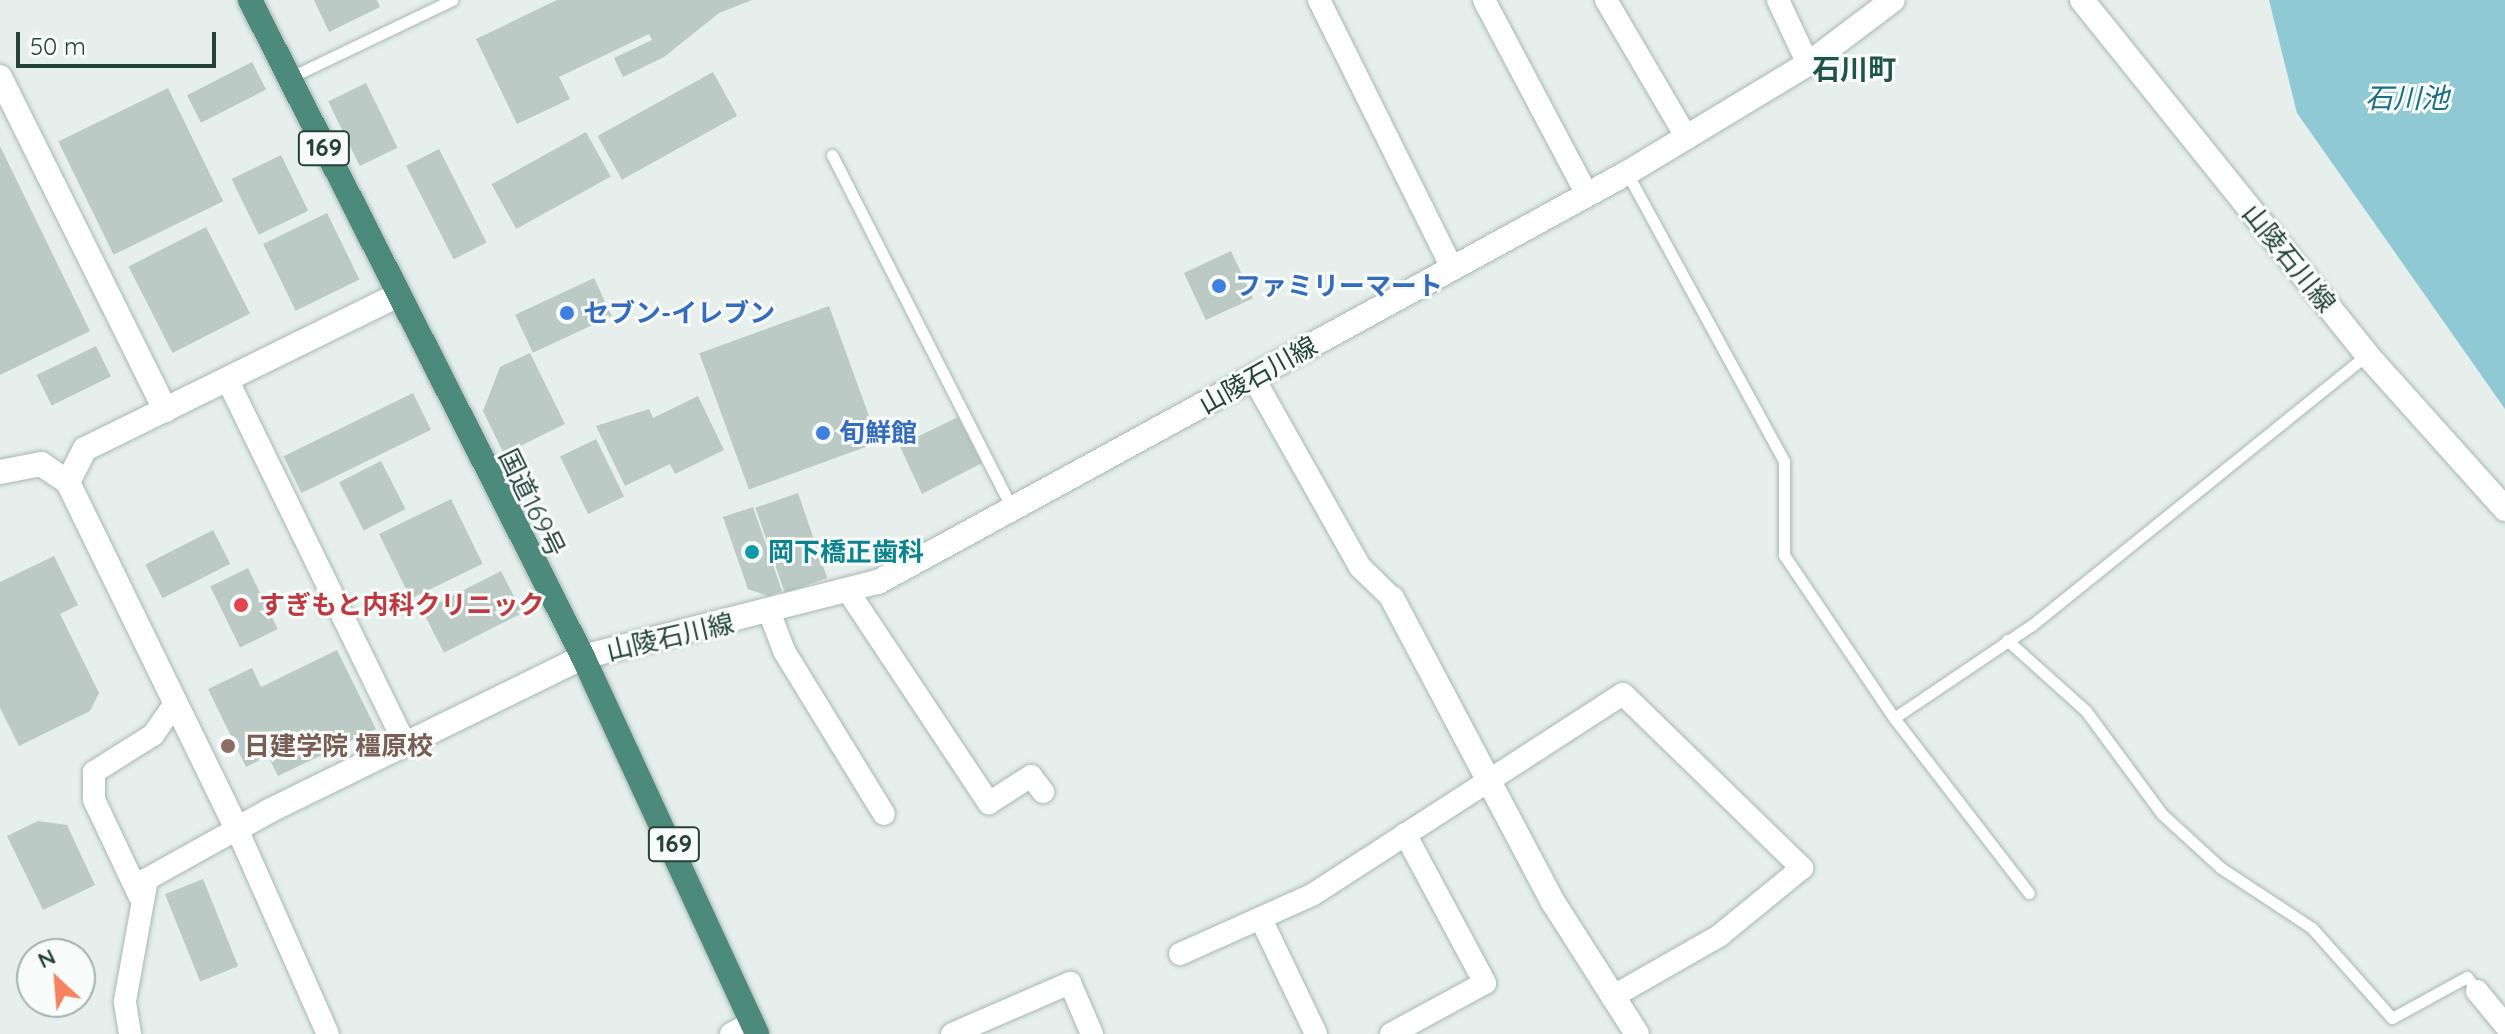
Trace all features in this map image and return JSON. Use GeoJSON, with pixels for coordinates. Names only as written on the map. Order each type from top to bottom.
{"type":"FeatureCollection","features":[{"type":"Feature","properties":{"kind":"highway","name":"国道169号"},"geometry":{"type":"LineString","coordinates":[[250,0],[583,657],[746,1030]]}},
{"type":"Feature","properties":{"kind":"main road","name":"山陵石川線"},"geometry":{"type":"LineString","coordinates":[[237,829],[583,657],[770,614],[878,582],[1627,173],[1808,64],[1893,0]]}},
{"type":"Feature","properties":{"kind":"main road","name":"山陵石川線"},"geometry":{"type":"LineString","coordinates":[[2082,0],[2367,355],[2505,509]]}},
{"type":"Feature","properties":{"kind":"main road"},"geometry":{"type":"LineString","coordinates":[[0,77],[165,410]]}},
{"type":"Feature","properties":{"kind":"main road"},"geometry":{"type":"LineString","coordinates":[[68,482],[85,449],[398,295]]}},
{"type":"Feature","properties":{"kind":"main road"},"geometry":{"type":"LineString","coordinates":[[0,472],[41,464],[68,482],[237,829]]}},
{"type":"Feature","properties":{"kind":"main road"},"geometry":{"type":"LineString","coordinates":[[1392,598],[1612,997],[1637,1034]]}},
{"type":"Feature","properties":{"kind":"main road"},"geometry":{"type":"LineString","coordinates":[[220,794],[271,810]]}},
{"type":"Feature","properties":{"kind":"street"},"geometry":{"type":"LineString","coordinates":[[1319,0],[1452,268]]}},
{"type":"Feature","properties":{"kind":"street"},"geometry":{"type":"LineString","coordinates":[[1484,0],[1586,193]]}},
{"type":"Feature","properties":{"kind":"street"},"geometry":{"type":"LineString","coordinates":[[1606,0],[1687,138]]}},
{"type":"Feature","properties":{"kind":"street"},"geometry":{"type":"LineString","coordinates":[[1778,0],[1808,64]]}},
{"type":"Feature","properties":{"kind":"street"},"geometry":{"type":"LineString","coordinates":[[1253,377],[1360,567],[1392,598]]}},
{"type":"Feature","properties":{"kind":"street"},"geometry":{"type":"LineString","coordinates":[[227,379],[405,744]]}},
{"type":"Feature","properties":{"kind":"street"},"geometry":{"type":"LineString","coordinates":[[848,591],[989,803],[1031,776],[1043,792]]}},
{"type":"Feature","properties":{"kind":"street"},"geometry":{"type":"LineString","coordinates":[[770,614],[784,651],[884,814]]}},
{"type":"Feature","properties":{"kind":"street"},"geometry":{"type":"LineString","coordinates":[[1180,954],[1261,919],[1492,782],[1623,694],[1802,868],[1719,936],[1612,997]]}},
{"type":"Feature","properties":{"kind":"street"},"geometry":{"type":"LineString","coordinates":[[139,895],[94,800],[94,772],[153,735],[175,704]]}},
{"type":"Feature","properties":{"kind":"street"},"geometry":{"type":"LineString","coordinates":[[130,1034],[125,1001],[139,895],[147,879],[172,862],[237,829],[328,1034]]}},
{"type":"Feature","properties":{"kind":"street"},"geometry":{"type":"LineString","coordinates":[[1391,1034],[1485,983],[1405,834]]}},
{"type":"Feature","properties":{"kind":"street"},"geometry":{"type":"LineString","coordinates":[[116,844],[153,865],[172,862]]}},
{"type":"Feature","properties":{"kind":"street"},"geometry":{"type":"LineString","coordinates":[[1261,919],[1316,1034]]}},
{"type":"Feature","properties":{"kind":"street"},"geometry":{"type":"LineString","coordinates":[[952,1034],[1070,983],[1092,1034]]}},
{"type":"Feature","properties":{"kind":"street"},"geometry":{"type":"LineString","coordinates":[[2477,991],[2505,1025]]}},
{"type":"Feature","properties":{"kind":"lane"},"geometry":{"type":"LineString","coordinates":[[289,78],[452,0]]}},
{"type":"Feature","properties":{"kind":"lane"},"geometry":{"type":"LineString","coordinates":[[832,155],[1012,508]]}},
{"type":"Feature","properties":{"kind":"lane"},"geometry":{"type":"LineString","coordinates":[[1627,173],[1784,461],[1784,555],[1894,718],[2029,893]]}},
{"type":"Feature","properties":{"kind":"lane"},"geometry":{"type":"LineString","coordinates":[[1894,718],[2007,640],[2367,355]]}},
{"type":"Feature","properties":{"kind":"lane"},"geometry":{"type":"LineString","coordinates":[[2007,640],[2086,711],[2162,814],[2221,868],[2312,928],[2392,1018],[2467,977],[2477,991]]}},
{"type":"Feature","properties":{"kind":"water","name":"石川池"},"geometry":{"type":"Polygon","coordinates":[[[2269,0],[2505,0],[2505,409],[2297,113],[2269,0]]]}},
{"type":"Feature","properties":{"kind":"building"},"geometry":{"type":"Polygon","coordinates":[[[314,0],[377,0],[380,7],[329,32],[314,0]]]}},
{"type":"Feature","properties":{"kind":"building"},"geometry":{"type":"Polygon","coordinates":[[[557,0],[752,0],[719,13],[664,57],[623,77],[614,58],[652,40],[649,34],[559,77],[570,99],[517,124],[476,39],[557,0]]]}},
{"type":"Feature","properties":{"kind":"building"},"geometry":{"type":"Polygon","coordinates":[[[252,62],[266,90],[201,123],[187,95],[252,62]]]}},
{"type":"Feature","properties":{"kind":"building"},"geometry":{"type":"Polygon","coordinates":[[[713,72],[737,116],[622,180],[598,136],[713,72]]]}},
{"type":"Feature","properties":{"kind":"building"},"geometry":{"type":"Polygon","coordinates":[[[366,83],[398,148],[360,166],[328,101],[366,83]]]}},
{"type":"Feature","properties":{"kind":"building"},"geometry":{"type":"Polygon","coordinates":[[[168,88],[223,201],[114,255],[58,141],[168,88]]]}},
{"type":"Feature","properties":{"kind":"building"},"geometry":{"type":"Polygon","coordinates":[[[586,132],[611,177],[516,229],[492,184],[586,132]]]}},
{"type":"Feature","properties":{"kind":"building"},"geometry":{"type":"Polygon","coordinates":[[[0,146],[90,331],[0,375],[0,146]]]}},
{"type":"Feature","properties":{"kind":"building"},"geometry":{"type":"Polygon","coordinates":[[[439,149],[487,243],[454,259],[406,166],[439,149]]]}},
{"type":"Feature","properties":{"kind":"building"},"geometry":{"type":"Polygon","coordinates":[[[281,155],[308,211],[259,235],[232,179],[281,155]]]}},
{"type":"Feature","properties":{"kind":"building"},"geometry":{"type":"Polygon","coordinates":[[[327,213],[359,280],[296,311],[263,244],[327,213]]]}},
{"type":"Feature","properties":{"kind":"building"},"geometry":{"type":"Polygon","coordinates":[[[206,227],[250,313],[173,353],[128,266],[206,227]]]}},
{"type":"Feature","properties":{"kind":"building","name":"ファミリーマート"},"geometry":{"type":"Polygon","coordinates":[[[1231,251],[1253,298],[1206,320],[1184,273],[1231,251]]]}},
{"type":"Feature","properties":{"kind":"building"},"geometry":{"type":"Polygon","coordinates":[[[594,278],[612,316],[533,353],[515,315],[594,278]]]}},
{"type":"Feature","properties":{"kind":"building"},"geometry":{"type":"Polygon","coordinates":[[[829,306],[879,442],[749,489],[699,353],[829,306]]]}},
{"type":"Feature","properties":{"kind":"building"},"geometry":{"type":"Polygon","coordinates":[[[96,346],[111,377],[52,405],[37,375],[96,346]]]}},
{"type":"Feature","properties":{"kind":"building"},"geometry":{"type":"Polygon","coordinates":[[[530,353],[565,424],[504,454],[483,411],[500,367],[530,353]]]}},
{"type":"Feature","properties":{"kind":"building"},"geometry":{"type":"Polygon","coordinates":[[[413,393],[431,430],[302,493],[284,456],[413,393]]]}},
{"type":"Feature","properties":{"kind":"building"},"geometry":{"type":"Polygon","coordinates":[[[698,396],[724,450],[675,474],[670,464],[625,486],[596,426],[649,409],[653,418],[698,396]]]}},
{"type":"Feature","properties":{"kind":"building"},"geometry":{"type":"Polygon","coordinates":[[[958,417],[982,463],[922,494],[896,438],[913,429],[917,437],[958,417]]]}},
{"type":"Feature","properties":{"kind":"building"},"geometry":{"type":"Polygon","coordinates":[[[596,439],[624,497],[588,514],[560,457],[596,439]]]}},
{"type":"Feature","properties":{"kind":"building"},"geometry":{"type":"Polygon","coordinates":[[[381,461],[406,509],[364,530],[339,482],[381,461]]]}},
{"type":"Feature","properties":{"kind":"building"},"geometry":{"type":"Polygon","coordinates":[[[798,493],[827,578],[785,593],[755,508],[798,493]]]}},
{"type":"Feature","properties":{"kind":"building"},"geometry":{"type":"Polygon","coordinates":[[[451,499],[483,564],[411,599],[379,534],[451,499]]]}},
{"type":"Feature","properties":{"kind":"building","name":"岡下橋正歯科"},"geometry":{"type":"Polygon","coordinates":[[[753,507],[782,591],[768,596],[748,589],[723,517],[753,507]]]}},
{"type":"Feature","properties":{"kind":"building"},"geometry":{"type":"Polygon","coordinates":[[[213,530],[230,564],[163,598],[145,565],[213,530]]]}},
{"type":"Feature","properties":{"kind":"building"},"geometry":{"type":"Polygon","coordinates":[[[54,556],[78,605],[60,614],[99,693],[90,711],[19,746],[0,708],[0,582],[54,556]]]}},
{"type":"Feature","properties":{"kind":"building","name":"すぎもと内科クリニック"},"geometry":{"type":"Polygon","coordinates":[[[248,568],[278,629],[240,648],[210,586],[248,568]]]}},
{"type":"Feature","properties":{"kind":"building"},"geometry":{"type":"Polygon","coordinates":[[[501,571],[522,613],[444,653],[423,611],[501,571]]]}},
{"type":"Feature","properties":{"kind":"building"},"geometry":{"type":"Polygon","coordinates":[[[337,650],[376,729],[278,776],[268,756],[246,767],[208,689],[252,668],[261,687],[337,650]]]}},
{"type":"Feature","properties":{"kind":"building"},"geometry":{"type":"Polygon","coordinates":[[[38,821],[67,825],[95,885],[43,910],[7,836],[38,821]]]}},
{"type":"Feature","properties":{"kind":"building"},"geometry":{"type":"Polygon","coordinates":[[[203,879],[238,966],[200,982],[165,894],[203,879]]]}},
{"type":"Feature","properties":{"kind":"place","name":"ファミリーマート"},"geometry":{"type":"Point","coordinates":[1219,286]}},
{"type":"Feature","properties":{"kind":"place","name":"セブン-イレブン"},"geometry":{"type":"Point","coordinates":[567,313]}},
{"type":"Feature","properties":{"kind":"place","name":"旬鮮館"},"geometry":{"type":"Point","coordinates":[823,433]}},
{"type":"Feature","properties":{"kind":"place","name":"岡下橋正歯科"},"geometry":{"type":"Point","coordinates":[752,552]}},
{"type":"Feature","properties":{"kind":"place","name":"すぎもと内科クリニック"},"geometry":{"type":"Point","coordinates":[241,605]}},
{"type":"Feature","properties":{"kind":"place","name":"日建学院 橿原校"},"geometry":{"type":"Point","coordinates":[228,746]}},
{"type":"Feature","properties":{"kind":"district","name":"石川町"},"geometry":{"type":"Point","coordinates":[1854,69]}}]}
